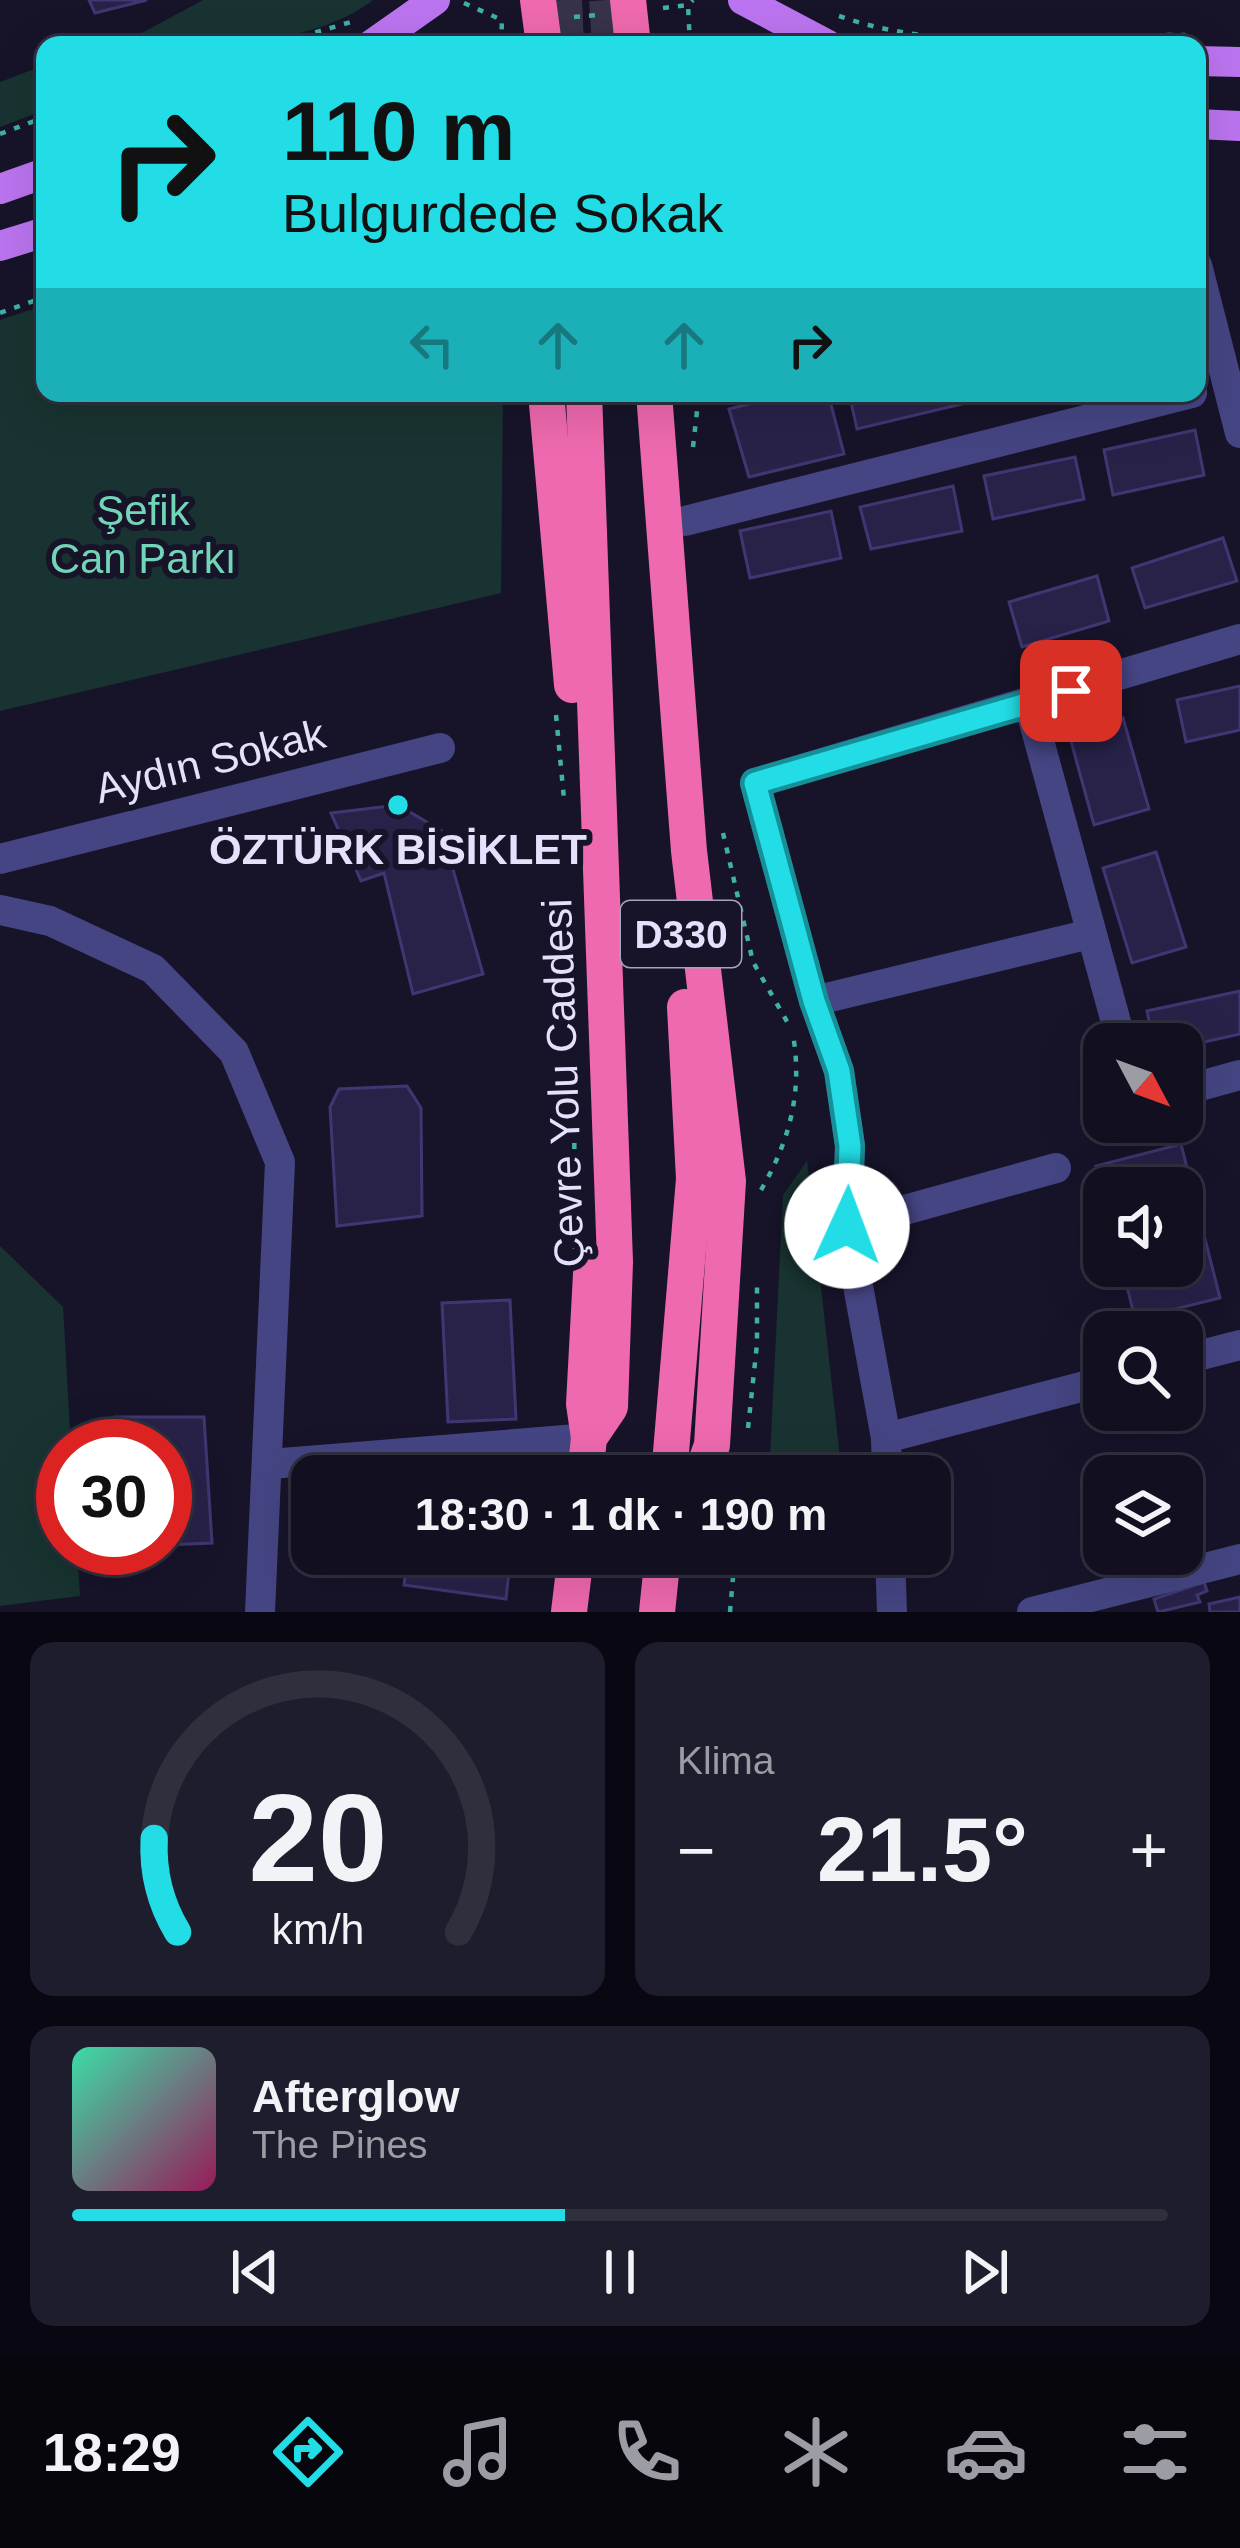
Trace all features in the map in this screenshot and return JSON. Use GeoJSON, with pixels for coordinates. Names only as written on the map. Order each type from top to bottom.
{"type":"FeatureCollection","features":[{"type":"Feature","properties":{"kind":"highway"},"geometry":{"type":"LineString","coordinates":[[538,0],[543,36]]}},
{"type":"Feature","properties":{"kind":"highway"},"geometry":{"type":"LineString","coordinates":[[628,0],[632,36]]}},
{"type":"Feature","properties":{"kind":"highway"},"geometry":{"type":"LineString","coordinates":[[547,402],[573,690],[590,980],[592,1248],[584,1404],[589,1438]]}},
{"type":"Feature","properties":{"kind":"highway","name":"Çevre Yolu Caddesi"},"geometry":{"type":"LineString","coordinates":[[584,402],[616,1262],[610,1407],[589,1438],[587,1455]]}},
{"type":"Feature","properties":{"kind":"highway","name":"D330"},"geometry":{"type":"LineString","coordinates":[[638,402],[680,902],[694,1179],[672,1455]]}},
{"type":"Feature","properties":{"kind":"highway"},"geometry":{"type":"LineString","coordinates":[[655,402],[689,851],[728,1181],[708,1455]]}},
{"type":"Feature","properties":{"kind":"highway"},"geometry":{"type":"LineString","coordinates":[[569,1612],[573,1575]]}},
{"type":"Feature","properties":{"kind":"main road"},"geometry":{"type":"LineString","coordinates":[[371,31],[435,0]]}},
{"type":"Feature","properties":{"kind":"main road"},"geometry":{"type":"LineString","coordinates":[[743,0],[811,36]]}},
{"type":"Feature","properties":{"kind":"main road"},"geometry":{"type":"LineString","coordinates":[[1206,51],[1240,62]]}},
{"type":"Feature","properties":{"kind":"main road"},"geometry":{"type":"LineString","coordinates":[[1206,124],[1240,126]]}},
{"type":"Feature","properties":{"kind":"main road"},"geometry":{"type":"LineString","coordinates":[[0,189],[36,175]]}},
{"type":"Feature","properties":{"kind":"main road"},"geometry":{"type":"LineString","coordinates":[[0,246],[36,235]]}},
{"type":"Feature","properties":{"kind":"street"},"geometry":{"type":"LineString","coordinates":[[1206,330],[1214,387],[1240,434]]}},
{"type":"Feature","properties":{"kind":"street"},"geometry":{"type":"LineString","coordinates":[[685,521],[1155,402]]}},
{"type":"Feature","properties":{"kind":"street"},"geometry":{"type":"LineString","coordinates":[[886,1455],[847,1226],[850,1146],[839,1071],[814,1001],[755,783],[1240,639]]}},
{"type":"Feature","properties":{"kind":"street"},"geometry":{"type":"LineString","coordinates":[[1028,704],[1115,1023]]}},
{"type":"Feature","properties":{"kind":"street","name":"Aydın Sokak"},"geometry":{"type":"LineString","coordinates":[[0,859],[440,748]]}},
{"type":"Feature","properties":{"kind":"street"},"geometry":{"type":"LineString","coordinates":[[0,910],[50,921],[153,969],[234,1052],[280,1162],[260,1612]]}},
{"type":"Feature","properties":{"kind":"street"},"geometry":{"type":"LineString","coordinates":[[814,1001],[1090,934]]}},
{"type":"Feature","properties":{"kind":"street"},"geometry":{"type":"LineString","coordinates":[[1203,1085],[1240,1075]]}},
{"type":"Feature","properties":{"kind":"street"},"geometry":{"type":"LineString","coordinates":[[847,1226],[1056,1168]]}},
{"type":"Feature","properties":{"kind":"street"},"geometry":{"type":"LineString","coordinates":[[1203,1355],[1240,1345]]}},
{"type":"Feature","properties":{"kind":"street"},"geometry":{"type":"LineString","coordinates":[[886,1438],[1083,1386]]}},
{"type":"Feature","properties":{"kind":"street"},"geometry":{"type":"LineString","coordinates":[[270,1464],[589,1438]]}},
{"type":"Feature","properties":{"kind":"street"},"geometry":{"type":"LineString","coordinates":[[1032,1612],[1240,1559]]}},
{"type":"Feature","properties":{"kind":"street"},"geometry":{"type":"LineString","coordinates":[[891,1575],[892,1612]]}},
{"type":"Feature","properties":{"kind":"path"},"geometry":{"type":"LineString","coordinates":[[457,0],[502,20],[501,36]]}},
{"type":"Feature","properties":{"kind":"path"},"geometry":{"type":"LineString","coordinates":[[690,36],[688,5],[693,0]]}},
{"type":"Feature","properties":{"kind":"path"},"geometry":{"type":"LineString","coordinates":[[831,13],[867,26],[958,36]]}},
{"type":"Feature","properties":{"kind":"path"},"geometry":{"type":"LineString","coordinates":[[336,36],[371,31]]}},
{"type":"Feature","properties":{"kind":"path"},"geometry":{"type":"LineString","coordinates":[[0,134],[36,120]]}},
{"type":"Feature","properties":{"kind":"path"},"geometry":{"type":"LineString","coordinates":[[0,313],[36,300]]}},
{"type":"Feature","properties":{"kind":"path"},"geometry":{"type":"LineString","coordinates":[[692,457],[698,402]]}},
{"type":"Feature","properties":{"kind":"path"},"geometry":{"type":"LineString","coordinates":[[554,695],[565,816]]}},
{"type":"Feature","properties":{"kind":"path"},"geometry":{"type":"LineString","coordinates":[[722,832],[753,962],[792,1030],[797,1057],[794,1114],[782,1154],[756,1201]]}},
{"type":"Feature","properties":{"kind":"path"},"geometry":{"type":"LineString","coordinates":[[574,1084],[574,1256]]}},
{"type":"Feature","properties":{"kind":"path"},"geometry":{"type":"LineString","coordinates":[[745,1455],[757,1344],[756,1272]]}},
{"type":"Feature","properties":{"kind":"path"},"geometry":{"type":"LineString","coordinates":[[730,1612],[733,1575]]}},
{"type":"Feature","properties":{"kind":"green space"},"geometry":{"type":"Polygon","coordinates":[[[203,0],[373,0],[322,26],[283,36],[140,34],[203,0]]]}},
{"type":"Feature","properties":{"kind":"green space"},"geometry":{"type":"Polygon","coordinates":[[[36,68],[36,113],[0,127],[0,82],[36,68]]]}},
{"type":"Feature","properties":{"kind":"green space","name":"Şefik Can Parkı"},"geometry":{"type":"Polygon","coordinates":[[[36,308],[36,402],[503,402],[501,593],[0,711],[0,320],[36,308]]]}},
{"type":"Feature","properties":{"kind":"green space"},"geometry":{"type":"Polygon","coordinates":[[[807,1161],[840,1455],[770,1455],[783,1195],[807,1161]]]}},
{"type":"Feature","properties":{"kind":"green space"},"geometry":{"type":"Polygon","coordinates":[[[0,1246],[63,1307],[69,1419],[36,1419],[36,1575],[79,1575],[80,1596],[0,1606],[0,1246]]]}},
{"type":"Feature","properties":{"kind":"building"},"geometry":{"type":"Polygon","coordinates":[[[89,0],[147,0],[95,13],[89,0]]]}},
{"type":"Feature","properties":{"kind":"building"},"geometry":{"type":"Polygon","coordinates":[[[757,402],[830,402],[844,454],[749,477],[729,409],[757,402]]]}},
{"type":"Feature","properties":{"kind":"building"},"geometry":{"type":"Polygon","coordinates":[[[851,402],[962,404],[857,429],[851,402]]]}},
{"type":"Feature","properties":{"kind":"building"},"geometry":{"type":"Polygon","coordinates":[[[1195,430],[1204,475],[1113,495],[1104,450],[1195,430]]]}},
{"type":"Feature","properties":{"kind":"building"},"geometry":{"type":"Polygon","coordinates":[[[1075,457],[1084,499],[993,519],[984,476],[1075,457]]]}},
{"type":"Feature","properties":{"kind":"building"},"geometry":{"type":"Polygon","coordinates":[[[953,486],[962,531],[871,549],[860,507],[953,486]]]}},
{"type":"Feature","properties":{"kind":"building"},"geometry":{"type":"Polygon","coordinates":[[[831,511],[841,558],[750,578],[740,531],[831,511]]]}},
{"type":"Feature","properties":{"kind":"building"},"geometry":{"type":"Polygon","coordinates":[[[1223,538],[1237,581],[1145,608],[1132,568],[1223,538]]]}},
{"type":"Feature","properties":{"kind":"building"},"geometry":{"type":"Polygon","coordinates":[[[1097,576],[1109,621],[1022,647],[1009,602],[1097,576]]]}},
{"type":"Feature","properties":{"kind":"building"},"geometry":{"type":"Polygon","coordinates":[[[1240,686],[1240,730],[1186,742],[1177,700],[1240,686]]]}},
{"type":"Feature","properties":{"kind":"building"},"geometry":{"type":"Polygon","coordinates":[[[1123,718],[1149,809],[1094,825],[1069,734],[1123,718]]]}},
{"type":"Feature","properties":{"kind":"building"},"geometry":{"type":"Polygon","coordinates":[[[398,805],[442,831],[483,974],[413,994],[384,873],[361,881],[331,813],[398,805]]]}},
{"type":"Feature","properties":{"kind":"building"},"geometry":{"type":"Polygon","coordinates":[[[1156,852],[1186,947],[1132,963],[1103,868],[1156,852]]]}},
{"type":"Feature","properties":{"kind":"building"},"geometry":{"type":"Polygon","coordinates":[[[1240,991],[1240,1034],[1203,1042],[1203,1023],[1150,1023],[1147,1011],[1240,991]]]}},
{"type":"Feature","properties":{"kind":"building"},"geometry":{"type":"Polygon","coordinates":[[[407,1086],[421,1108],[422,1216],[337,1226],[330,1107],[339,1089],[407,1086]]]}},
{"type":"Feature","properties":{"kind":"building"},"geometry":{"type":"Polygon","coordinates":[[[1181,1144],[1187,1167],[1096,1167],[1181,1144]]]}},
{"type":"Feature","properties":{"kind":"building"},"geometry":{"type":"Polygon","coordinates":[[[1203,1231],[1220,1298],[1167,1311],[1133,1311],[1127,1287],[1203,1287],[1203,1231]]]}},
{"type":"Feature","properties":{"kind":"building"},"geometry":{"type":"Polygon","coordinates":[[[510,1300],[516,1419],[448,1422],[442,1303],[510,1300]]]}},
{"type":"Feature","properties":{"kind":"building"},"geometry":{"type":"Polygon","coordinates":[[[204,1417],[212,1543],[192,1544],[192,1419],[115,1419],[204,1417]]]}},
{"type":"Feature","properties":{"kind":"building"},"geometry":{"type":"Polygon","coordinates":[[[405,1575],[509,1575],[506,1599],[404,1585],[405,1575]]]}},
{"type":"Feature","properties":{"kind":"building"},"geometry":{"type":"Polygon","coordinates":[[[1204,1582],[1207,1591],[1197,1595],[1200,1602],[1158,1612],[1154,1599],[1204,1582]]]}},
{"type":"Feature","properties":{"kind":"building"},"geometry":{"type":"Polygon","coordinates":[[[1240,1597],[1240,1612],[1210,1612],[1209,1604],[1240,1597]]]}},
{"type":"Feature","properties":{"kind":"tunnel"},"geometry":{"type":"LineString","coordinates":[[564,0],[566,36]]}},
{"type":"Feature","properties":{"kind":"tunnel"},"geometry":{"type":"LineString","coordinates":[[607,0],[609,36]]}},
{"type":"Feature","properties":{"kind":"place","name":"ÖZTÜRK BİSİKLET"},"geometry":{"type":"Point","coordinates":[398,805]}},
{"type":"Feature","properties":{"kind":"route"},"geometry":{"type":"LineString","coordinates":[[847,1226],[850,1146],[839,1071],[814,1001],[755,783],[1071,691]]}}]}
